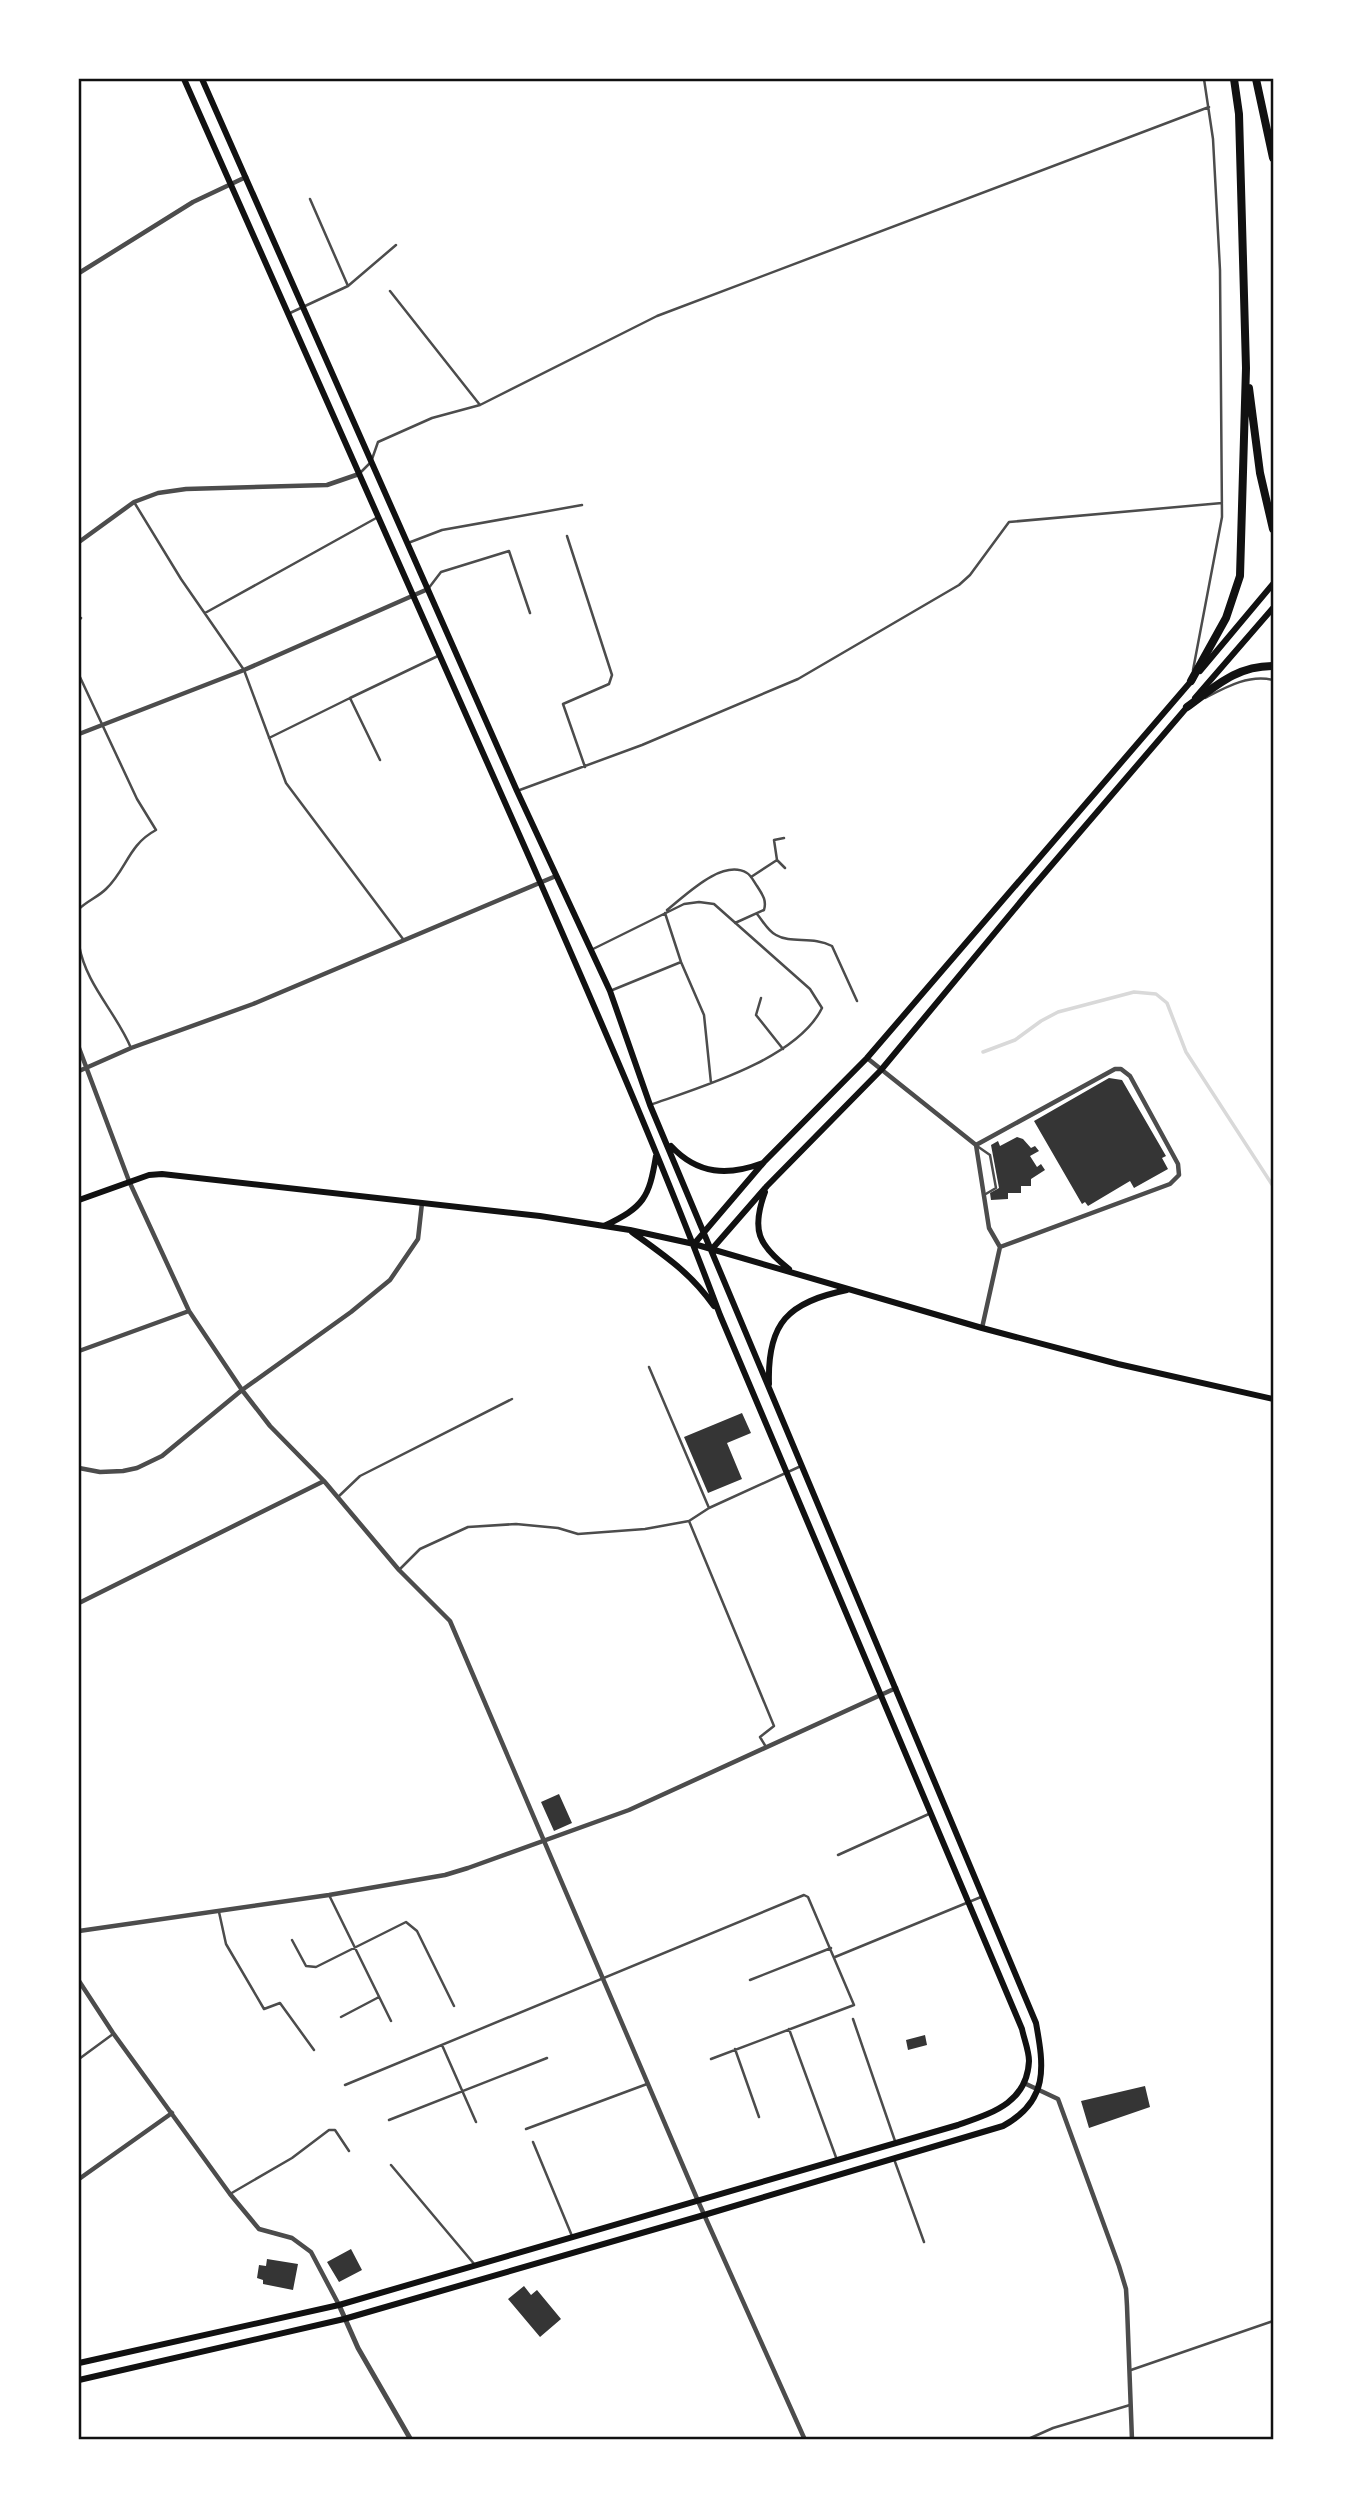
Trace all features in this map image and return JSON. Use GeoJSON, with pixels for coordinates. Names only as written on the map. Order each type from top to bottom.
{"type":"FeatureCollection","features":[{"type":"Feature","properties":{"kind":"highway"},"geometry":{"type":"LineString","coordinates":[[1191,681],[1226,618],[1240,576],[1246,368],[1239,114],[1234,79]]}},
{"type":"Feature","properties":{"kind":"highway"},"geometry":{"type":"LineString","coordinates":[[1255,79],[1273,158]]}},
{"type":"Feature","properties":{"kind":"highway"},"geometry":{"type":"LineString","coordinates":[[1246,368],[1260,473],[1273,529]]}},
{"type":"Feature","properties":{"kind":"highway"},"geometry":{"type":"LineString","coordinates":[[1187,707],[1236,672],[1257,666],[1273,666]]}},
{"type":"Feature","properties":{"kind":"main road"},"geometry":{"type":"LineString","coordinates":[[79,2363],[339,2305],[698,2202],[993,2113],[1015,2098],[1024,2083],[1029,2059],[1022,2029],[540,882],[184,79]]}},
{"type":"Feature","properties":{"kind":"main road"},"geometry":{"type":"LineString","coordinates":[[79,2380],[344,2319],[1003,2126],[1015,2120],[1029,2105],[1038,2090],[1043,2064],[1035,2023],[650,1105],[610,991],[517,791],[202,79]]}},
{"type":"Feature","properties":{"kind":"main road"},"geometry":{"type":"LineString","coordinates":[[694,1244],[764,1162],[867,1058],[1273,584]]}},
{"type":"Feature","properties":{"kind":"main road"},"geometry":{"type":"LineString","coordinates":[[712,1250],[767,1186],[881,1070],[1273,608]]}},
{"type":"Feature","properties":{"kind":"main road"},"geometry":{"type":"LineString","coordinates":[[666,1140],[680,1156],[701,1167],[738,1172],[764,1162]]}},
{"type":"Feature","properties":{"kind":"main road"},"geometry":{"type":"LineString","coordinates":[[604,1226],[633,1211],[644,1200],[653,1174],[656,1154]]}},
{"type":"Feature","properties":{"kind":"main road"},"geometry":{"type":"LineString","coordinates":[[79,1199],[149,1175],[162,1174],[540,1216],[630,1230],[694,1244],[982,1328],[1118,1364],[1273,1399]]}},
{"type":"Feature","properties":{"kind":"main road"},"geometry":{"type":"LineString","coordinates":[[767,1186],[759,1208],[759,1236],[772,1256],[793,1273]]}},
{"type":"Feature","properties":{"kind":"main road"},"geometry":{"type":"LineString","coordinates":[[630,1230],[682,1268],[699,1284],[720,1315]]}},
{"type":"Feature","properties":{"kind":"main road"},"geometry":{"type":"LineString","coordinates":[[769,1390],[768,1360],[773,1337],[782,1321],[799,1306],[823,1295],[848,1290]]}},
{"type":"Feature","properties":{"kind":"street"},"geometry":{"type":"LineString","coordinates":[[79,271],[193,202],[246,177]]}},
{"type":"Feature","properties":{"kind":"street"},"geometry":{"type":"LineString","coordinates":[[79,542],[134,502],[158,493],[186,489],[327,485],[359,474]]}},
{"type":"Feature","properties":{"kind":"street"},"geometry":{"type":"LineString","coordinates":[[79,734],[244,670],[428,589]]}},
{"type":"Feature","properties":{"kind":"street"},"geometry":{"type":"LineString","coordinates":[[79,1071],[131,1048],[253,1004],[556,876]]}},
{"type":"Feature","properties":{"kind":"street"},"geometry":{"type":"LineString","coordinates":[[79,1048],[130,1181],[189,1311],[242,1390],[270,1426],[324,1481],[399,1570],[450,1621],[698,2202],[805,2440]]}},
{"type":"Feature","properties":{"kind":"street"},"geometry":{"type":"LineString","coordinates":[[867,1058],[976,1145],[989,1228],[1000,1247],[982,1328]]}},
{"type":"Feature","properties":{"kind":"street"},"geometry":{"type":"LineString","coordinates":[[976,1145],[1115,1069],[1121,1069],[1129,1076],[1178,1164],[1179,1175],[1170,1184],[1000,1247]]}},
{"type":"Feature","properties":{"kind":"street"},"geometry":{"type":"LineString","coordinates":[[79,1468],[100,1472],[123,1471],[162,1456],[242,1390],[351,1312],[390,1280],[418,1239],[422,1202]]}},
{"type":"Feature","properties":{"kind":"street"},"geometry":{"type":"LineString","coordinates":[[79,1351],[189,1311]]}},
{"type":"Feature","properties":{"kind":"street"},"geometry":{"type":"LineString","coordinates":[[79,1603],[324,1481]]}},
{"type":"Feature","properties":{"kind":"street"},"geometry":{"type":"LineString","coordinates":[[79,1931],[219,1912],[445,1875],[545,1842],[629,1810],[880,1693],[896,1688]]}},
{"type":"Feature","properties":{"kind":"street"},"geometry":{"type":"LineString","coordinates":[[79,1981],[113,2034],[230,2194],[259,2229],[292,2238],[311,2252],[366,2364],[411,2440]]}},
{"type":"Feature","properties":{"kind":"street"},"geometry":{"type":"LineString","coordinates":[[1024,2083],[1058,2099],[1119,2266],[1126,2290],[1132,2440]]}},
{"type":"Feature","properties":{"kind":"street"},"geometry":{"type":"LineString","coordinates":[[79,2179],[172,2113]]}},
{"type":"Feature","properties":{"kind":"lane"},"geometry":{"type":"LineString","coordinates":[[1191,681],[1220,531],[1222,503],[1220,270],[1209,107],[1204,79]]}},
{"type":"Feature","properties":{"kind":"lane"},"geometry":{"type":"LineString","coordinates":[[359,474],[371,462],[378,442],[432,418],[480,405],[657,316],[1209,107]]}},
{"type":"Feature","properties":{"kind":"lane"},"geometry":{"type":"LineString","coordinates":[[310,199],[348,286]]}},
{"type":"Feature","properties":{"kind":"lane"},"geometry":{"type":"LineString","coordinates":[[287,314],[348,286],[397,245]]}},
{"type":"Feature","properties":{"kind":"lane"},"geometry":{"type":"LineString","coordinates":[[390,291],[480,405]]}},
{"type":"Feature","properties":{"kind":"lane"},"geometry":{"type":"LineString","coordinates":[[134,502],[244,670],[286,783],[404,939]]}},
{"type":"Feature","properties":{"kind":"lane"},"geometry":{"type":"LineString","coordinates":[[517,791],[585,767],[798,679],[959,585],[970,575],[1009,522],[1222,503]]}},
{"type":"Feature","properties":{"kind":"lane"},"geometry":{"type":"LineString","coordinates":[[408,543],[442,530],[582,505]]}},
{"type":"Feature","properties":{"kind":"lane"},"geometry":{"type":"LineString","coordinates":[[205,613],[378,517]]}},
{"type":"Feature","properties":{"kind":"lane"},"geometry":{"type":"LineString","coordinates":[[567,536],[612,680],[609,684],[563,704],[585,767]]}},
{"type":"Feature","properties":{"kind":"lane"},"geometry":{"type":"LineString","coordinates":[[428,589],[441,572],[509,551],[530,613]]}},
{"type":"Feature","properties":{"kind":"lane"},"geometry":{"type":"LineString","coordinates":[[269,738],[441,654]]}},
{"type":"Feature","properties":{"kind":"lane"},"geometry":{"type":"LineString","coordinates":[[79,675],[137,799],[156,830],[142,837],[106,890],[79,909]]}},
{"type":"Feature","properties":{"kind":"lane"},"geometry":{"type":"LineString","coordinates":[[1187,707],[1235,682],[1266,678],[1273,680]]}},
{"type":"Feature","properties":{"kind":"lane"},"geometry":{"type":"LineString","coordinates":[[350,698],[380,760]]}},
{"type":"Feature","properties":{"kind":"lane"},"geometry":{"type":"LineString","coordinates":[[784,838],[774,840],[777,859],[785,868]]}},
{"type":"Feature","properties":{"kind":"lane"},"geometry":{"type":"LineString","coordinates":[[751,877],[777,859]]}},
{"type":"Feature","properties":{"kind":"lane"},"geometry":{"type":"LineString","coordinates":[[664,913],[712,876],[724,871],[739,871],[751,877],[764,898],[765,905],[764,910],[735,923]]}},
{"type":"Feature","properties":{"kind":"lane"},"geometry":{"type":"LineString","coordinates":[[591,950],[684,904],[714,904],[810,989],[822,1007],[810,1024],[783,1049],[711,1083],[650,1105]]}},
{"type":"Feature","properties":{"kind":"lane"},"geometry":{"type":"LineString","coordinates":[[664,913],[704,1015],[711,1083]]}},
{"type":"Feature","properties":{"kind":"lane"},"geometry":{"type":"LineString","coordinates":[[757,914],[776,935],[785,939],[818,940],[832,946],[857,1001]]}},
{"type":"Feature","properties":{"kind":"lane"},"geometry":{"type":"LineString","coordinates":[[79,946],[82,961],[101,1000],[131,1048]]}},
{"type":"Feature","properties":{"kind":"lane"},"geometry":{"type":"LineString","coordinates":[[610,991],[681,962]]}},
{"type":"Feature","properties":{"kind":"lane"},"geometry":{"type":"LineString","coordinates":[[761,998],[756,1015],[783,1049]]}},
{"type":"Feature","properties":{"kind":"lane"},"geometry":{"type":"LineString","coordinates":[[976,1145],[990,1155],[996,1188],[984,1195]]}},
{"type":"Feature","properties":{"kind":"lane"},"geometry":{"type":"LineString","coordinates":[[649,1367],[709,1508]]}},
{"type":"Feature","properties":{"kind":"lane"},"geometry":{"type":"LineString","coordinates":[[338,1497],[360,1476],[512,1399]]}},
{"type":"Feature","properties":{"kind":"lane"},"geometry":{"type":"LineString","coordinates":[[399,1570],[420,1549],[468,1527],[516,1524],[558,1528],[578,1534],[645,1529],[689,1521],[709,1508],[802,1465]]}},
{"type":"Feature","properties":{"kind":"lane"},"geometry":{"type":"LineString","coordinates":[[689,1521],[774,1726],[760,1737],[766,1747]]}},
{"type":"Feature","properties":{"kind":"lane"},"geometry":{"type":"LineString","coordinates":[[838,1855],[931,1813]]}},
{"type":"Feature","properties":{"kind":"lane"},"geometry":{"type":"LineString","coordinates":[[329,1895],[391,2021]]}},
{"type":"Feature","properties":{"kind":"lane"},"geometry":{"type":"LineString","coordinates":[[345,2085],[804,1895],[808,1897],[854,2005],[711,2059]]}},
{"type":"Feature","properties":{"kind":"lane"},"geometry":{"type":"LineString","coordinates":[[835,1957],[982,1896]]}},
{"type":"Feature","properties":{"kind":"lane"},"geometry":{"type":"LineString","coordinates":[[219,1912],[226,1944],[264,2009],[280,2003],[314,2050]]}},
{"type":"Feature","properties":{"kind":"lane"},"geometry":{"type":"LineString","coordinates":[[292,1940],[306,1966],[316,1967],[405,1922],[417,1931],[454,2006]]}},
{"type":"Feature","properties":{"kind":"lane"},"geometry":{"type":"LineString","coordinates":[[750,1980],[831,1948]]}},
{"type":"Feature","properties":{"kind":"lane"},"geometry":{"type":"LineString","coordinates":[[341,2017],[379,1997]]}},
{"type":"Feature","properties":{"kind":"lane"},"geometry":{"type":"LineString","coordinates":[[853,2018],[895,2143]]}},
{"type":"Feature","properties":{"kind":"lane"},"geometry":{"type":"LineString","coordinates":[[789,2029],[837,2160]]}},
{"type":"Feature","properties":{"kind":"lane"},"geometry":{"type":"LineString","coordinates":[[79,2059],[113,2034]]}},
{"type":"Feature","properties":{"kind":"lane"},"geometry":{"type":"LineString","coordinates":[[442,2044],[476,2122]]}},
{"type":"Feature","properties":{"kind":"lane"},"geometry":{"type":"LineString","coordinates":[[735,2049],[759,2117]]}},
{"type":"Feature","properties":{"kind":"lane"},"geometry":{"type":"LineString","coordinates":[[389,2120],[547,2058]]}},
{"type":"Feature","properties":{"kind":"lane"},"geometry":{"type":"LineString","coordinates":[[526,2129],[647,2084]]}},
{"type":"Feature","properties":{"kind":"lane"},"geometry":{"type":"LineString","coordinates":[[230,2194],[292,2158],[329,2130],[335,2130],[349,2151]]}},
{"type":"Feature","properties":{"kind":"lane"},"geometry":{"type":"LineString","coordinates":[[533,2142],[573,2237]]}},
{"type":"Feature","properties":{"kind":"lane"},"geometry":{"type":"LineString","coordinates":[[894,2159],[923,2242]]}},
{"type":"Feature","properties":{"kind":"lane"},"geometry":{"type":"LineString","coordinates":[[391,2165],[475,2265]]}},
{"type":"Feature","properties":{"kind":"lane"},"geometry":{"type":"LineString","coordinates":[[1128,2371],[1273,2321]]}},
{"type":"Feature","properties":{"kind":"lane"},"geometry":{"type":"LineString","coordinates":[[1026,2440],[1053,2427],[1130,2405]]}},
{"type":"Feature","properties":{"kind":"building"},"geometry":{"type":"Polygon","coordinates":[[[1109,1078],[1122,1080],[1166,1156],[1162,1158],[1168,1169],[1134,1188],[1130,1181],[1088,1206],[1085,1202],[1082,1204],[1034,1121],[1109,1078]]]}},
{"type":"Feature","properties":{"kind":"building"},"geometry":{"type":"Polygon","coordinates":[[[1017,1137],[1023,1139],[1031,1148],[1035,1146],[1039,1151],[1030,1156],[1037,1167],[1041,1164],[1045,1170],[1031,1179],[1031,1186],[1021,1186],[1021,1193],[1008,1193],[1008,1199],[991,1200],[990,1193],[999,1188],[991,1145],[998,1141],[1000,1146],[1017,1137]]]}},
{"type":"Feature","properties":{"kind":"building"},"geometry":{"type":"Polygon","coordinates":[[[742,1413],[751,1433],[727,1443],[742,1479],[708,1493],[684,1437],[742,1413]]]}},
{"type":"Feature","properties":{"kind":"building"},"geometry":{"type":"Polygon","coordinates":[[[559,1794],[572,1823],[554,1831],[541,1802],[559,1794]]]}},
{"type":"Feature","properties":{"kind":"building"},"geometry":{"type":"Polygon","coordinates":[[[925,2035],[927,2045],[908,2050],[906,2040],[925,2035]]]}},
{"type":"Feature","properties":{"kind":"building"},"geometry":{"type":"Polygon","coordinates":[[[1145,2086],[1150,2107],[1089,2128],[1081,2101],[1145,2086]]]}},
{"type":"Feature","properties":{"kind":"building"},"geometry":{"type":"Polygon","coordinates":[[[351,2249],[362,2270],[339,2282],[327,2262],[351,2249]]]}},
{"type":"Feature","properties":{"kind":"building"},"geometry":{"type":"Polygon","coordinates":[[[267,2259],[298,2264],[293,2290],[263,2284],[263,2280],[257,2278],[259,2265],[266,2266],[267,2259]]]}},
{"type":"Feature","properties":{"kind":"building"},"geometry":{"type":"Polygon","coordinates":[[[524,2286],[531,2295],[537,2290],[561,2319],[540,2337],[508,2299],[524,2286]]]}},
{"type":"Feature","properties":{"kind":"waterway"},"geometry":{"type":"LineString","coordinates":[[983,1052],[1015,1040],[1058,1012],[1134,992],[1156,994],[1167,1003],[1186,1052],[1273,1186]]}}]}
